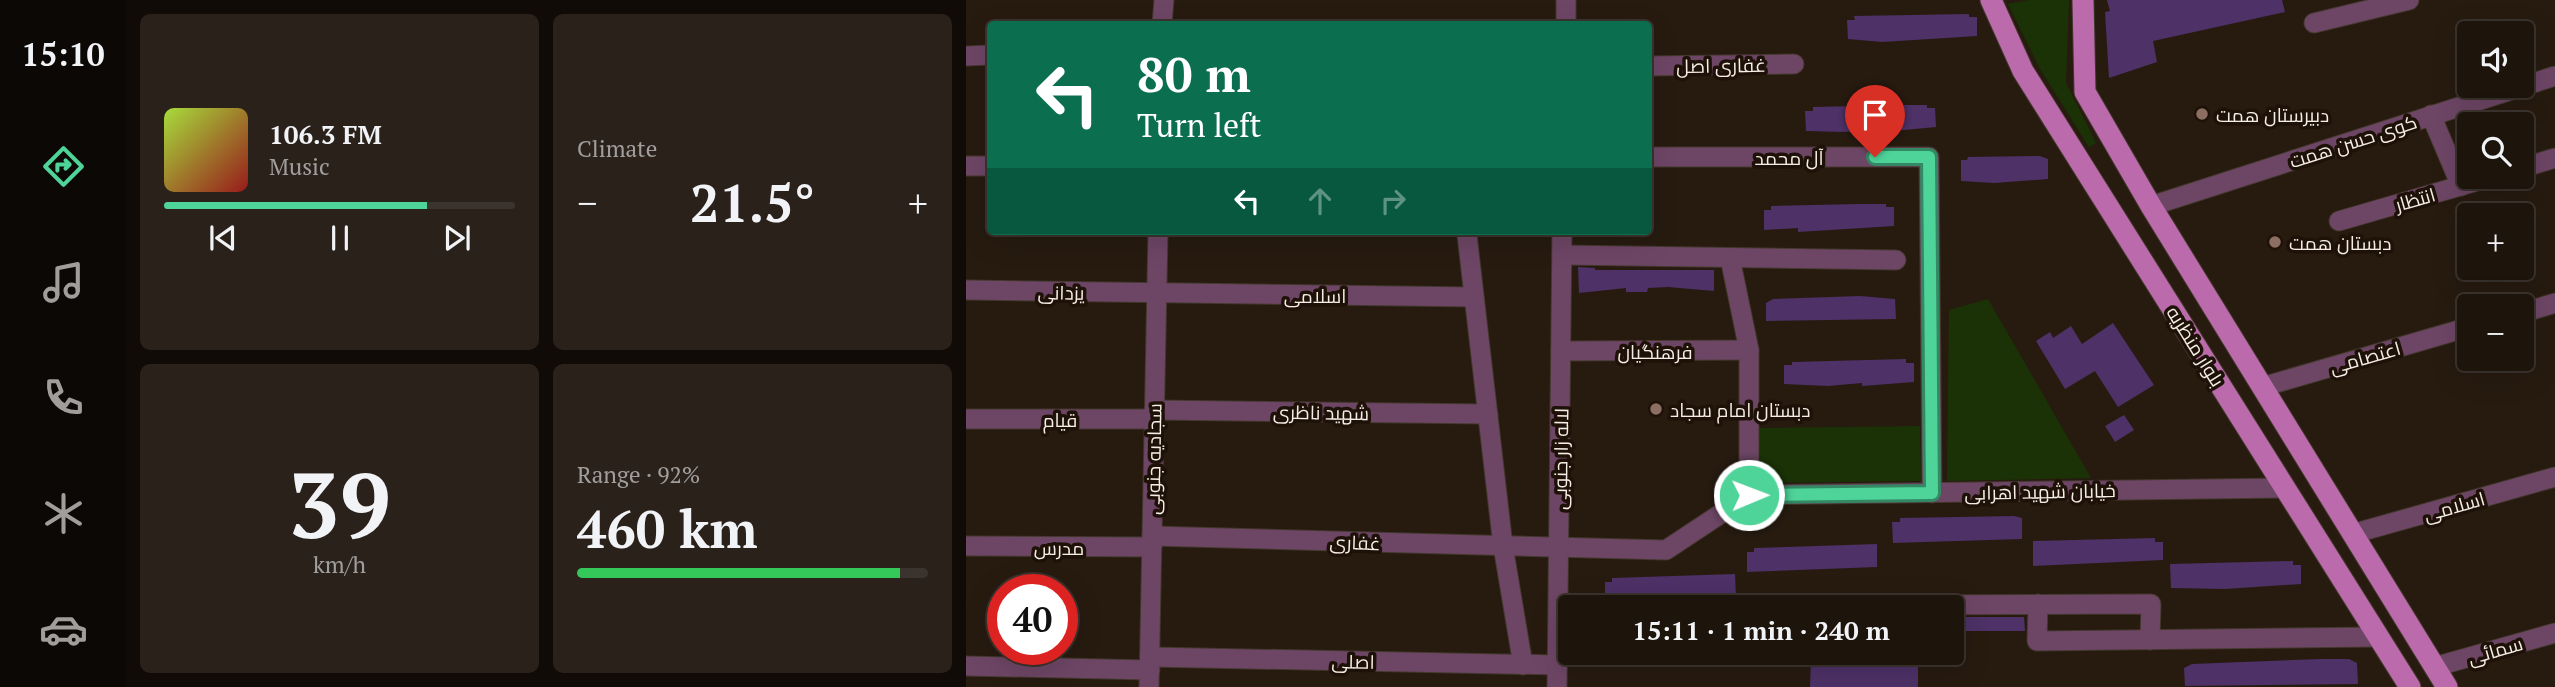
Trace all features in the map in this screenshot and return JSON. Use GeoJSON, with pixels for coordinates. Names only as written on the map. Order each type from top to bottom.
{"type":"FeatureCollection","features":[{"type":"Feature","properties":{"kind":"main road","name":"بلوار منظریه"},"geometry":{"type":"LineString","coordinates":[[1991,0],[2024,71],[2410,687]]}},
{"type":"Feature","properties":{"kind":"main road","name":"بلوار منظریه"},"geometry":{"type":"LineString","coordinates":[[2083,0],[2085,92],[2151,206],[2446,687]]}},
{"type":"Feature","properties":{"kind":"street"},"geometry":{"type":"LineString","coordinates":[[1162,21],[1164,0]]}},
{"type":"Feature","properties":{"kind":"street"},"geometry":{"type":"LineString","coordinates":[[1566,0],[1566,21]]}},
{"type":"Feature","properties":{"kind":"street"},"geometry":{"type":"LineString","coordinates":[[2314,23],[2409,0]]}},
{"type":"Feature","properties":{"kind":"street"},"geometry":{"type":"LineString","coordinates":[[966,55],[987,55]]}},
{"type":"Feature","properties":{"kind":"street","name":"غفاری اصل"},"geometry":{"type":"LineString","coordinates":[[1652,66],[1794,64]]}},
{"type":"Feature","properties":{"kind":"street","name":"کوی حسن همت"},"geometry":{"type":"LineString","coordinates":[[2151,206],[2555,76]]}},
{"type":"Feature","properties":{"kind":"street"},"geometry":{"type":"LineString","coordinates":[[2431,116],[2457,177]]}},
{"type":"Feature","properties":{"kind":"street","name":"آل محمد"},"geometry":{"type":"LineString","coordinates":[[1652,157],[1929,157],[1932,493]]}},
{"type":"Feature","properties":{"kind":"street"},"geometry":{"type":"LineString","coordinates":[[2534,164],[2555,158]]}},
{"type":"Feature","properties":{"kind":"street"},"geometry":{"type":"LineString","coordinates":[[966,166],[987,166]]}},
{"type":"Feature","properties":{"kind":"street","name":"انتظار"},"geometry":{"type":"LineString","coordinates":[[2339,221],[2457,187]]}},
{"type":"Feature","properties":{"kind":"street","name":"سجادیه جنوبی"},"geometry":{"type":"LineString","coordinates":[[1150,672],[1158,235]]}},
{"type":"Feature","properties":{"kind":"street"},"geometry":{"type":"LineString","coordinates":[[1467,235],[1503,546],[1523,665]]}},
{"type":"Feature","properties":{"kind":"street","name":"لاله زار جنوبی"},"geometry":{"type":"LineString","coordinates":[[1557,687],[1562,235]]}},
{"type":"Feature","properties":{"kind":"street"},"geometry":{"type":"LineString","coordinates":[[1562,255],[1896,260]]}},
{"type":"Feature","properties":{"kind":"street"},"geometry":{"type":"LineString","coordinates":[[1559,548],[1666,550],[1749,495],[1749,350],[1730,258]]}},
{"type":"Feature","properties":{"kind":"street","name":"یزدانی"},"geometry":{"type":"LineString","coordinates":[[966,290],[1156,294]]}},
{"type":"Feature","properties":{"kind":"street","name":"اسلامی"},"geometry":{"type":"LineString","coordinates":[[1156,294],[1474,297]]}},
{"type":"Feature","properties":{"kind":"street"},"geometry":{"type":"LineString","coordinates":[[2534,309],[2555,303]]}},
{"type":"Feature","properties":{"kind":"street","name":"اعتصامی"},"geometry":{"type":"LineString","coordinates":[[2262,387],[2457,330]]}},
{"type":"Feature","properties":{"kind":"street","name":"فرهنگیان"},"geometry":{"type":"LineString","coordinates":[[1561,351],[1749,350]]}},
{"type":"Feature","properties":{"kind":"street","name":"شهید ناظری"},"geometry":{"type":"LineString","coordinates":[[1154,415],[1488,414]]}},
{"type":"Feature","properties":{"kind":"street","name":"قیام"},"geometry":{"type":"LineString","coordinates":[[966,419],[1154,415]]}},
{"type":"Feature","properties":{"kind":"street","name":"اسلامی"},"geometry":{"type":"LineString","coordinates":[[2352,534],[2555,477]]}},
{"type":"Feature","properties":{"kind":"street","name":"خیابان شهید اهرابی"},"geometry":{"type":"LineString","coordinates":[[1749,495],[2285,488]]}},
{"type":"Feature","properties":{"kind":"street","name":"غفاری"},"geometry":{"type":"LineString","coordinates":[[1152,542],[1559,548]]}},
{"type":"Feature","properties":{"kind":"street","name":"مدرس"},"geometry":{"type":"LineString","coordinates":[[966,546],[1152,542]]}},
{"type":"Feature","properties":{"kind":"street"},"geometry":{"type":"LineString","coordinates":[[1964,604],[2151,604],[2150,640]]}},
{"type":"Feature","properties":{"kind":"street"},"geometry":{"type":"LineString","coordinates":[[2038,604],[2037,641],[2379,637]]}},
{"type":"Feature","properties":{"kind":"street","name":"سمائی"},"geometry":{"type":"LineString","coordinates":[[2434,667],[2555,632]]}},
{"type":"Feature","properties":{"kind":"street","name":"اصلی"},"geometry":{"type":"LineString","coordinates":[[966,666],[1150,672],[1557,666]]}},
{"type":"Feature","properties":{"kind":"green space"},"geometry":{"type":"Polygon","coordinates":[[[2029,0],[2069,0],[2066,83],[2096,143],[2089,147],[2039,67],[2008,4],[2029,0]]]}},
{"type":"Feature","properties":{"kind":"green space"},"geometry":{"type":"Polygon","coordinates":[[[1988,299],[2091,478],[1947,481],[1949,310],[1988,299]]]}},
{"type":"Feature","properties":{"kind":"green space"},"geometry":{"type":"Polygon","coordinates":[[[1920,426],[1921,481],[1760,483],[1759,428],[1920,426]]]}},
{"type":"Feature","properties":{"kind":"building"},"geometry":{"type":"Polygon","coordinates":[[[2107,0],[2282,0],[2285,12],[2153,41],[2157,62],[2109,78],[2105,12],[2110,11],[2107,0]]]}},
{"type":"Feature","properties":{"kind":"building"},"geometry":{"type":"Polygon","coordinates":[[[1969,14],[1969,17],[1977,17],[1977,36],[1882,42],[1848,39],[1847,20],[1855,20],[1854,16],[1969,14]]]}},
{"type":"Feature","properties":{"kind":"building"},"geometry":{"type":"Polygon","coordinates":[[[1927,105],[1927,108],[1935,108],[1936,127],[1883,132],[1883,129],[1806,131],[1805,111],[1813,111],[1813,107],[1927,105]]]}},
{"type":"Feature","properties":{"kind":"building"},"geometry":{"type":"Polygon","coordinates":[[[2040,156],[2048,159],[2048,179],[1994,183],[1961,181],[1961,160],[1967,160],[1968,157],[2040,156]]]}},
{"type":"Feature","properties":{"kind":"building"},"geometry":{"type":"Polygon","coordinates":[[[1886,204],[1886,207],[1894,207],[1894,226],[1798,232],[1798,228],[1764,230],[1764,210],[1771,210],[1771,206],[1886,204]]]}},
{"type":"Feature","properties":{"kind":"building"},"geometry":{"type":"Polygon","coordinates":[[[1578,267],[1595,270],[1714,270],[1714,291],[1668,287],[1648,288],[1647,292],[1626,292],[1626,288],[1579,293],[1578,267]]]}},
{"type":"Feature","properties":{"kind":"building"},"geometry":{"type":"Polygon","coordinates":[[[1860,296],[1895,299],[1896,319],[1766,321],[1766,303],[1773,299],[1860,296]]]}},
{"type":"Feature","properties":{"kind":"building"},"geometry":{"type":"Polygon","coordinates":[[[2113,323],[2154,385],[2118,407],[2095,371],[2065,389],[2036,341],[2050,332],[2053,338],[2071,326],[2082,344],[2113,323]]]}},
{"type":"Feature","properties":{"kind":"building"},"geometry":{"type":"Polygon","coordinates":[[[1906,359],[1906,363],[1914,363],[1914,382],[1862,386],[1862,383],[1828,386],[1784,384],[1784,365],[1792,365],[1792,362],[1906,359]]]}},
{"type":"Feature","properties":{"kind":"building"},"geometry":{"type":"Polygon","coordinates":[[[2124,415],[2134,430],[2115,442],[2105,426],[2124,415]]]}},
{"type":"Feature","properties":{"kind":"building"},"geometry":{"type":"Polygon","coordinates":[[[1900,518],[2022,518],[2022,539],[1893,543],[1892,522],[1900,522],[1900,518]]]}},
{"type":"Feature","properties":{"kind":"building"},"geometry":{"type":"Polygon","coordinates":[[[2155,538],[2155,542],[2163,542],[2163,560],[2033,566],[2033,541],[2155,538]]]}},
{"type":"Feature","properties":{"kind":"building"},"geometry":{"type":"Polygon","coordinates":[[[1877,544],[1877,567],[1747,572],[1747,552],[1754,552],[1754,548],[1877,544]]]}},
{"type":"Feature","properties":{"kind":"building"},"geometry":{"type":"Polygon","coordinates":[[[2293,561],[2293,565],[2301,565],[2301,584],[2225,589],[2171,588],[2170,564],[2293,561]]]}},
{"type":"Feature","properties":{"kind":"building"},"geometry":{"type":"Polygon","coordinates":[[[1735,574],[1736,595],[1605,595],[1605,582],[1612,582],[1612,578],[1735,574]]]}},
{"type":"Feature","properties":{"kind":"building"},"geometry":{"type":"Polygon","coordinates":[[[1964,617],[2024,617],[2025,631],[1964,631],[1964,617]]]}},
{"type":"Feature","properties":{"kind":"building"},"geometry":{"type":"Polygon","coordinates":[[[2349,659],[2357,663],[2358,684],[2185,686],[2184,668],[2192,664],[2349,659]]]}},
{"type":"Feature","properties":{"kind":"building"},"geometry":{"type":"Polygon","coordinates":[[[1811,665],[1918,665],[1918,687],[1810,687],[1811,665]]]}},
{"type":"Feature","properties":{"kind":"place","name":"دبیرستان همت"},"geometry":{"type":"Point","coordinates":[2202,114]}},
{"type":"Feature","properties":{"kind":"place","name":"دبستان همت"},"geometry":{"type":"Point","coordinates":[2275,242]}},
{"type":"Feature","properties":{"kind":"place","name":"دبستان امام سجاد"},"geometry":{"type":"Point","coordinates":[1656,409]}},
{"type":"Feature","properties":{"kind":"route"},"geometry":{"type":"LineString","coordinates":[[1749,495],[1932,493],[1929,157],[1875,157]]}}]}
